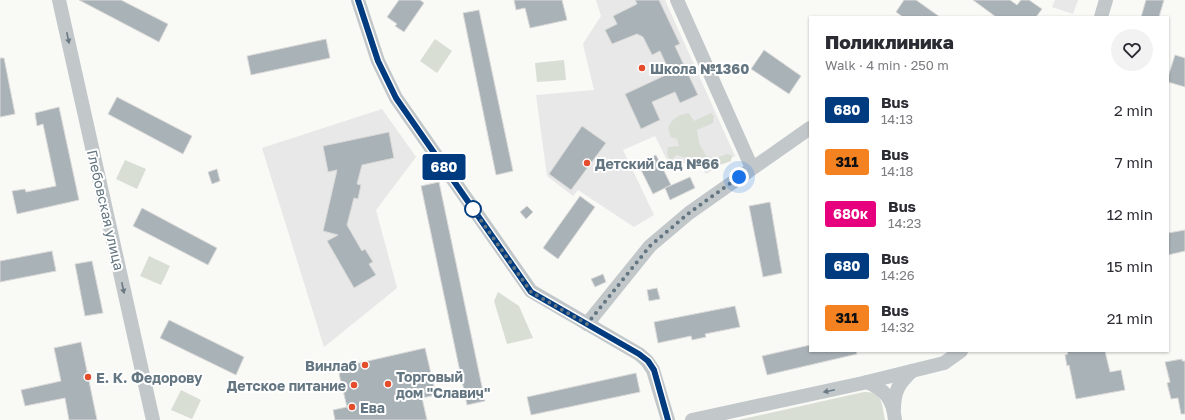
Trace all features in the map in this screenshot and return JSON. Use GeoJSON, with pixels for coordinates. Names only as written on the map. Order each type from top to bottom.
{"type":"FeatureCollection","features":[{"type":"Feature","properties":{"kind":"street","name":"Глебовская улица"},"geometry":{"type":"LineString","coordinates":[[60,0],[153,420]]}},
{"type":"Feature","properties":{"kind":"street"},"geometry":{"type":"LineString","coordinates":[[358,0],[378,61],[396,98],[531,292],[639,354],[648,361],[654,370],[668,420]]}},
{"type":"Feature","properties":{"kind":"street"},"geometry":{"type":"LineString","coordinates":[[676,0],[752,168]]}},
{"type":"Feature","properties":{"kind":"street"},"geometry":{"type":"LineString","coordinates":[[1101,16],[1106,0]]}},
{"type":"Feature","properties":{"kind":"street"},"geometry":{"type":"LineString","coordinates":[[587,324],[650,246],[689,213],[809,129]]}},
{"type":"Feature","properties":{"kind":"street"},"geometry":{"type":"LineString","coordinates":[[692,420],[867,382],[944,363],[960,352]]}},
{"type":"Feature","properties":{"kind":"street"},"geometry":{"type":"LineString","coordinates":[[895,415],[896,392],[899,385],[912,371]]}},
{"type":"Feature","properties":{"kind":"street"},"geometry":{"type":"LineString","coordinates":[[867,382],[875,385],[885,393],[895,415]]}},
{"type":"Feature","properties":{"kind":"shaded area","name":"Школа №1360"},"geometry":{"type":"Polygon","coordinates":[[[596,0],[665,0],[735,156],[706,174],[697,160],[670,166],[655,136],[623,150],[654,215],[634,227],[578,190],[573,196],[547,176],[536,95],[594,90],[583,44],[601,16],[596,0]]]}},
{"type":"Feature","properties":{"kind":"shaded area"},"geometry":{"type":"Polygon","coordinates":[[[1055,0],[1078,0],[1073,14],[1052,7],[1055,0]]]}},
{"type":"Feature","properties":{"kind":"shaded area"},"geometry":{"type":"Polygon","coordinates":[[[435,39],[452,51],[437,73],[420,61],[435,39]]]}},
{"type":"Feature","properties":{"kind":"shaded area"},"geometry":{"type":"Polygon","coordinates":[[[564,60],[566,80],[537,82],[535,63],[564,60]]]}},
{"type":"Feature","properties":{"kind":"shaded area"},"geometry":{"type":"Polygon","coordinates":[[[382,109],[416,157],[376,210],[397,288],[324,347],[262,148],[382,109]]]}},
{"type":"Feature","properties":{"kind":"shaded area"},"geometry":{"type":"Polygon","coordinates":[[[689,113],[694,121],[711,113],[714,116],[713,123],[697,130],[699,143],[706,156],[716,158],[727,154],[732,155],[731,161],[709,169],[704,167],[698,157],[686,158],[677,155],[670,161],[667,153],[668,147],[679,146],[677,139],[671,137],[668,128],[676,117],[689,113]]]}},
{"type":"Feature","properties":{"kind":"shaded area"},"geometry":{"type":"Polygon","coordinates":[[[125,160],[146,169],[137,189],[116,179],[125,160]]]}},
{"type":"Feature","properties":{"kind":"shaded area"},"geometry":{"type":"Polygon","coordinates":[[[149,256],[170,266],[161,285],[140,276],[149,256]]]}},
{"type":"Feature","properties":{"kind":"shaded area"},"geometry":{"type":"Polygon","coordinates":[[[498,292],[519,306],[533,338],[507,344],[494,301],[498,292]]]}},
{"type":"Feature","properties":{"kind":"shaded area"},"geometry":{"type":"Polygon","coordinates":[[[181,390],[201,400],[192,419],[171,410],[181,390]]]}},
{"type":"Feature","properties":{"kind":"shaded area"},"geometry":{"type":"Polygon","coordinates":[[[864,392],[870,392],[878,396],[882,404],[885,420],[738,420],[864,392]]]}},
{"type":"Feature","properties":{"kind":"building"},"geometry":{"type":"Polygon","coordinates":[[[79,0],[121,0],[168,24],[159,42],[79,0]]]}},
{"type":"Feature","properties":{"kind":"building"},"geometry":{"type":"Polygon","coordinates":[[[399,0],[420,0],[424,3],[404,32],[395,26],[397,24],[387,17],[399,0]]]}},
{"type":"Feature","properties":{"kind":"building"},"geometry":{"type":"Polygon","coordinates":[[[514,0],[562,0],[567,20],[530,28],[525,8],[516,10],[514,0]]]}},
{"type":"Feature","properties":{"kind":"building"},"geometry":{"type":"Polygon","coordinates":[[[635,0],[659,0],[680,44],[675,46],[698,95],[680,103],[675,92],[652,102],[660,120],[641,129],[625,94],[670,73],[660,51],[652,55],[643,37],[637,34],[612,44],[605,30],[617,24],[613,16],[637,4],[635,0]]]}},
{"type":"Feature","properties":{"kind":"building"},"geometry":{"type":"Polygon","coordinates":[[[904,0],[916,0],[939,16],[902,16],[896,12],[904,0]]]}},
{"type":"Feature","properties":{"kind":"building"},"geometry":{"type":"Polygon","coordinates":[[[973,0],[1010,0],[1017,5],[1021,0],[1029,0],[1042,9],[1037,16],[995,16],[973,0]]]}},
{"type":"Feature","properties":{"kind":"building"},"geometry":{"type":"Polygon","coordinates":[[[1146,0],[1164,0],[1159,16],[1141,16],[1146,0]]]}},
{"type":"Feature","properties":{"kind":"building"},"geometry":{"type":"Polygon","coordinates":[[[479,10],[513,171],[496,175],[463,13],[479,10]]]}},
{"type":"Feature","properties":{"kind":"building"},"geometry":{"type":"Polygon","coordinates":[[[326,39],[330,58],[251,75],[247,56],[326,39]]]}},
{"type":"Feature","properties":{"kind":"building"},"geometry":{"type":"Polygon","coordinates":[[[764,50],[801,76],[789,94],[751,69],[764,50]]]}},
{"type":"Feature","properties":{"kind":"building"},"geometry":{"type":"Polygon","coordinates":[[[1175,55],[1185,58],[1185,87],[1169,82],[1169,74],[1175,55]]]}},
{"type":"Feature","properties":{"kind":"building"},"geometry":{"type":"Polygon","coordinates":[[[0,58],[4,58],[15,114],[0,117],[0,58]]]}},
{"type":"Feature","properties":{"kind":"building"},"geometry":{"type":"Polygon","coordinates":[[[117,97],[192,136],[183,154],[108,114],[117,97]]]}},
{"type":"Feature","properties":{"kind":"building"},"geometry":{"type":"Polygon","coordinates":[[[59,107],[79,200],[17,214],[12,191],[25,189],[26,192],[56,186],[43,124],[37,126],[35,113],[59,107]]]}},
{"type":"Feature","properties":{"kind":"building"},"geometry":{"type":"Polygon","coordinates":[[[582,126],[606,143],[571,190],[549,174],[582,126]]]}},
{"type":"Feature","properties":{"kind":"building"},"geometry":{"type":"Polygon","coordinates":[[[389,132],[394,158],[362,165],[357,184],[361,185],[358,199],[354,198],[347,225],[362,251],[365,249],[373,262],[369,264],[376,275],[354,288],[327,241],[338,235],[323,231],[337,170],[328,172],[323,146],[389,132]]]}},
{"type":"Feature","properties":{"kind":"building"},"geometry":{"type":"Polygon","coordinates":[[[656,155],[671,185],[653,194],[638,164],[656,155]]]}},
{"type":"Feature","properties":{"kind":"building"},"geometry":{"type":"Polygon","coordinates":[[[217,169],[220,181],[212,184],[208,172],[217,169]]]}},
{"type":"Feature","properties":{"kind":"building"},"geometry":{"type":"Polygon","coordinates":[[[690,177],[695,188],[670,200],[665,188],[690,177]]]}},
{"type":"Feature","properties":{"kind":"building"},"geometry":{"type":"Polygon","coordinates":[[[439,182],[485,401],[467,405],[421,186],[439,182]]]}},
{"type":"Feature","properties":{"kind":"building"},"geometry":{"type":"Polygon","coordinates":[[[580,196],[595,207],[558,259],[543,248],[580,196]]]}},
{"type":"Feature","properties":{"kind":"building"},"geometry":{"type":"Polygon","coordinates":[[[770,202],[782,273],[763,277],[749,206],[770,202]]]}},
{"type":"Feature","properties":{"kind":"building"},"geometry":{"type":"Polygon","coordinates":[[[527,206],[533,212],[526,219],[520,212],[527,206]]]}},
{"type":"Feature","properties":{"kind":"building"},"geometry":{"type":"Polygon","coordinates":[[[142,208],[217,248],[208,265],[133,226],[142,208]]]}},
{"type":"Feature","properties":{"kind":"building"},"geometry":{"type":"Polygon","coordinates":[[[1185,230],[1185,251],[1169,255],[1169,233],[1185,230]]]}},
{"type":"Feature","properties":{"kind":"building"},"geometry":{"type":"Polygon","coordinates":[[[52,251],[56,271],[0,282],[0,261],[52,251]]]}},
{"type":"Feature","properties":{"kind":"building"},"geometry":{"type":"Polygon","coordinates":[[[92,261],[103,313],[85,316],[75,264],[92,261]]]}},
{"type":"Feature","properties":{"kind":"building"},"geometry":{"type":"Polygon","coordinates":[[[603,274],[606,282],[595,287],[591,279],[603,274]]]}},
{"type":"Feature","properties":{"kind":"building"},"geometry":{"type":"Polygon","coordinates":[[[657,288],[660,299],[649,301],[647,290],[657,288]]]}},
{"type":"Feature","properties":{"kind":"building"},"geometry":{"type":"Polygon","coordinates":[[[735,306],[740,327],[705,334],[706,337],[692,340],[691,336],[658,343],[654,322],[735,306]]]}},
{"type":"Feature","properties":{"kind":"building"},"geometry":{"type":"Polygon","coordinates":[[[169,320],[244,357],[236,375],[160,338],[169,320]]]}},
{"type":"Feature","properties":{"kind":"building"},"geometry":{"type":"Polygon","coordinates":[[[81,342],[97,420],[69,420],[65,398],[25,406],[21,390],[61,381],[54,348],[81,342]]]}},
{"type":"Feature","properties":{"kind":"building"},"geometry":{"type":"Polygon","coordinates":[[[809,345],[809,352],[856,352],[857,354],[767,375],[762,356],[809,345]]]}},
{"type":"Feature","properties":{"kind":"building","name":"Торговый дом \"Славич\""},"geometry":{"type":"Polygon","coordinates":[[[425,348],[436,395],[422,398],[427,420],[335,420],[333,410],[347,407],[339,374],[346,366],[425,348]]]}},
{"type":"Feature","properties":{"kind":"building"},"geometry":{"type":"Polygon","coordinates":[[[1067,352],[1105,352],[1110,372],[1121,370],[1125,390],[1076,399],[1069,365],[1067,366],[1065,355],[1068,354],[1067,352]]]}},
{"type":"Feature","properties":{"kind":"building"},"geometry":{"type":"Polygon","coordinates":[[[1182,359],[1182,361],[1185,361],[1185,414],[1181,414],[1178,398],[1171,399],[1167,383],[1170,382],[1165,362],[1182,359]]]}},
{"type":"Feature","properties":{"kind":"building"},"geometry":{"type":"Polygon","coordinates":[[[636,373],[640,392],[531,415],[527,397],[636,373]]]}},
{"type":"Feature","properties":{"kind":"bus line","name":"680"},"geometry":{"type":"LineString","coordinates":[[358,0],[378,61],[396,98],[531,292],[639,354],[648,361],[654,370],[668,420]]}},
{"type":"Feature","properties":{"kind":"place","name":"Школа №1360"},"geometry":{"type":"Point","coordinates":[642,68]}},
{"type":"Feature","properties":{"kind":"place","name":"Детский сад №66"},"geometry":{"type":"Point","coordinates":[587,163]}},
{"type":"Feature","properties":{"kind":"place","name":"Винлаб"},"geometry":{"type":"Point","coordinates":[365,365]}},
{"type":"Feature","properties":{"kind":"place","name":"Е. К. Федорову"},"geometry":{"type":"Point","coordinates":[88,377]}},
{"type":"Feature","properties":{"kind":"place","name":"Торговый дом \"Славич\""},"geometry":{"type":"Point","coordinates":[388,384]}},
{"type":"Feature","properties":{"kind":"place","name":"Детское питание"},"geometry":{"type":"Point","coordinates":[354,385]}},
{"type":"Feature","properties":{"kind":"place","name":"Ева"},"geometry":{"type":"Point","coordinates":[352,407]}},
{"type":"Feature","properties":{"kind":"route"},"geometry":{"type":"LineString","coordinates":[[473,209],[531,292],[587,324],[650,246],[689,213],[739,177]]}}]}
